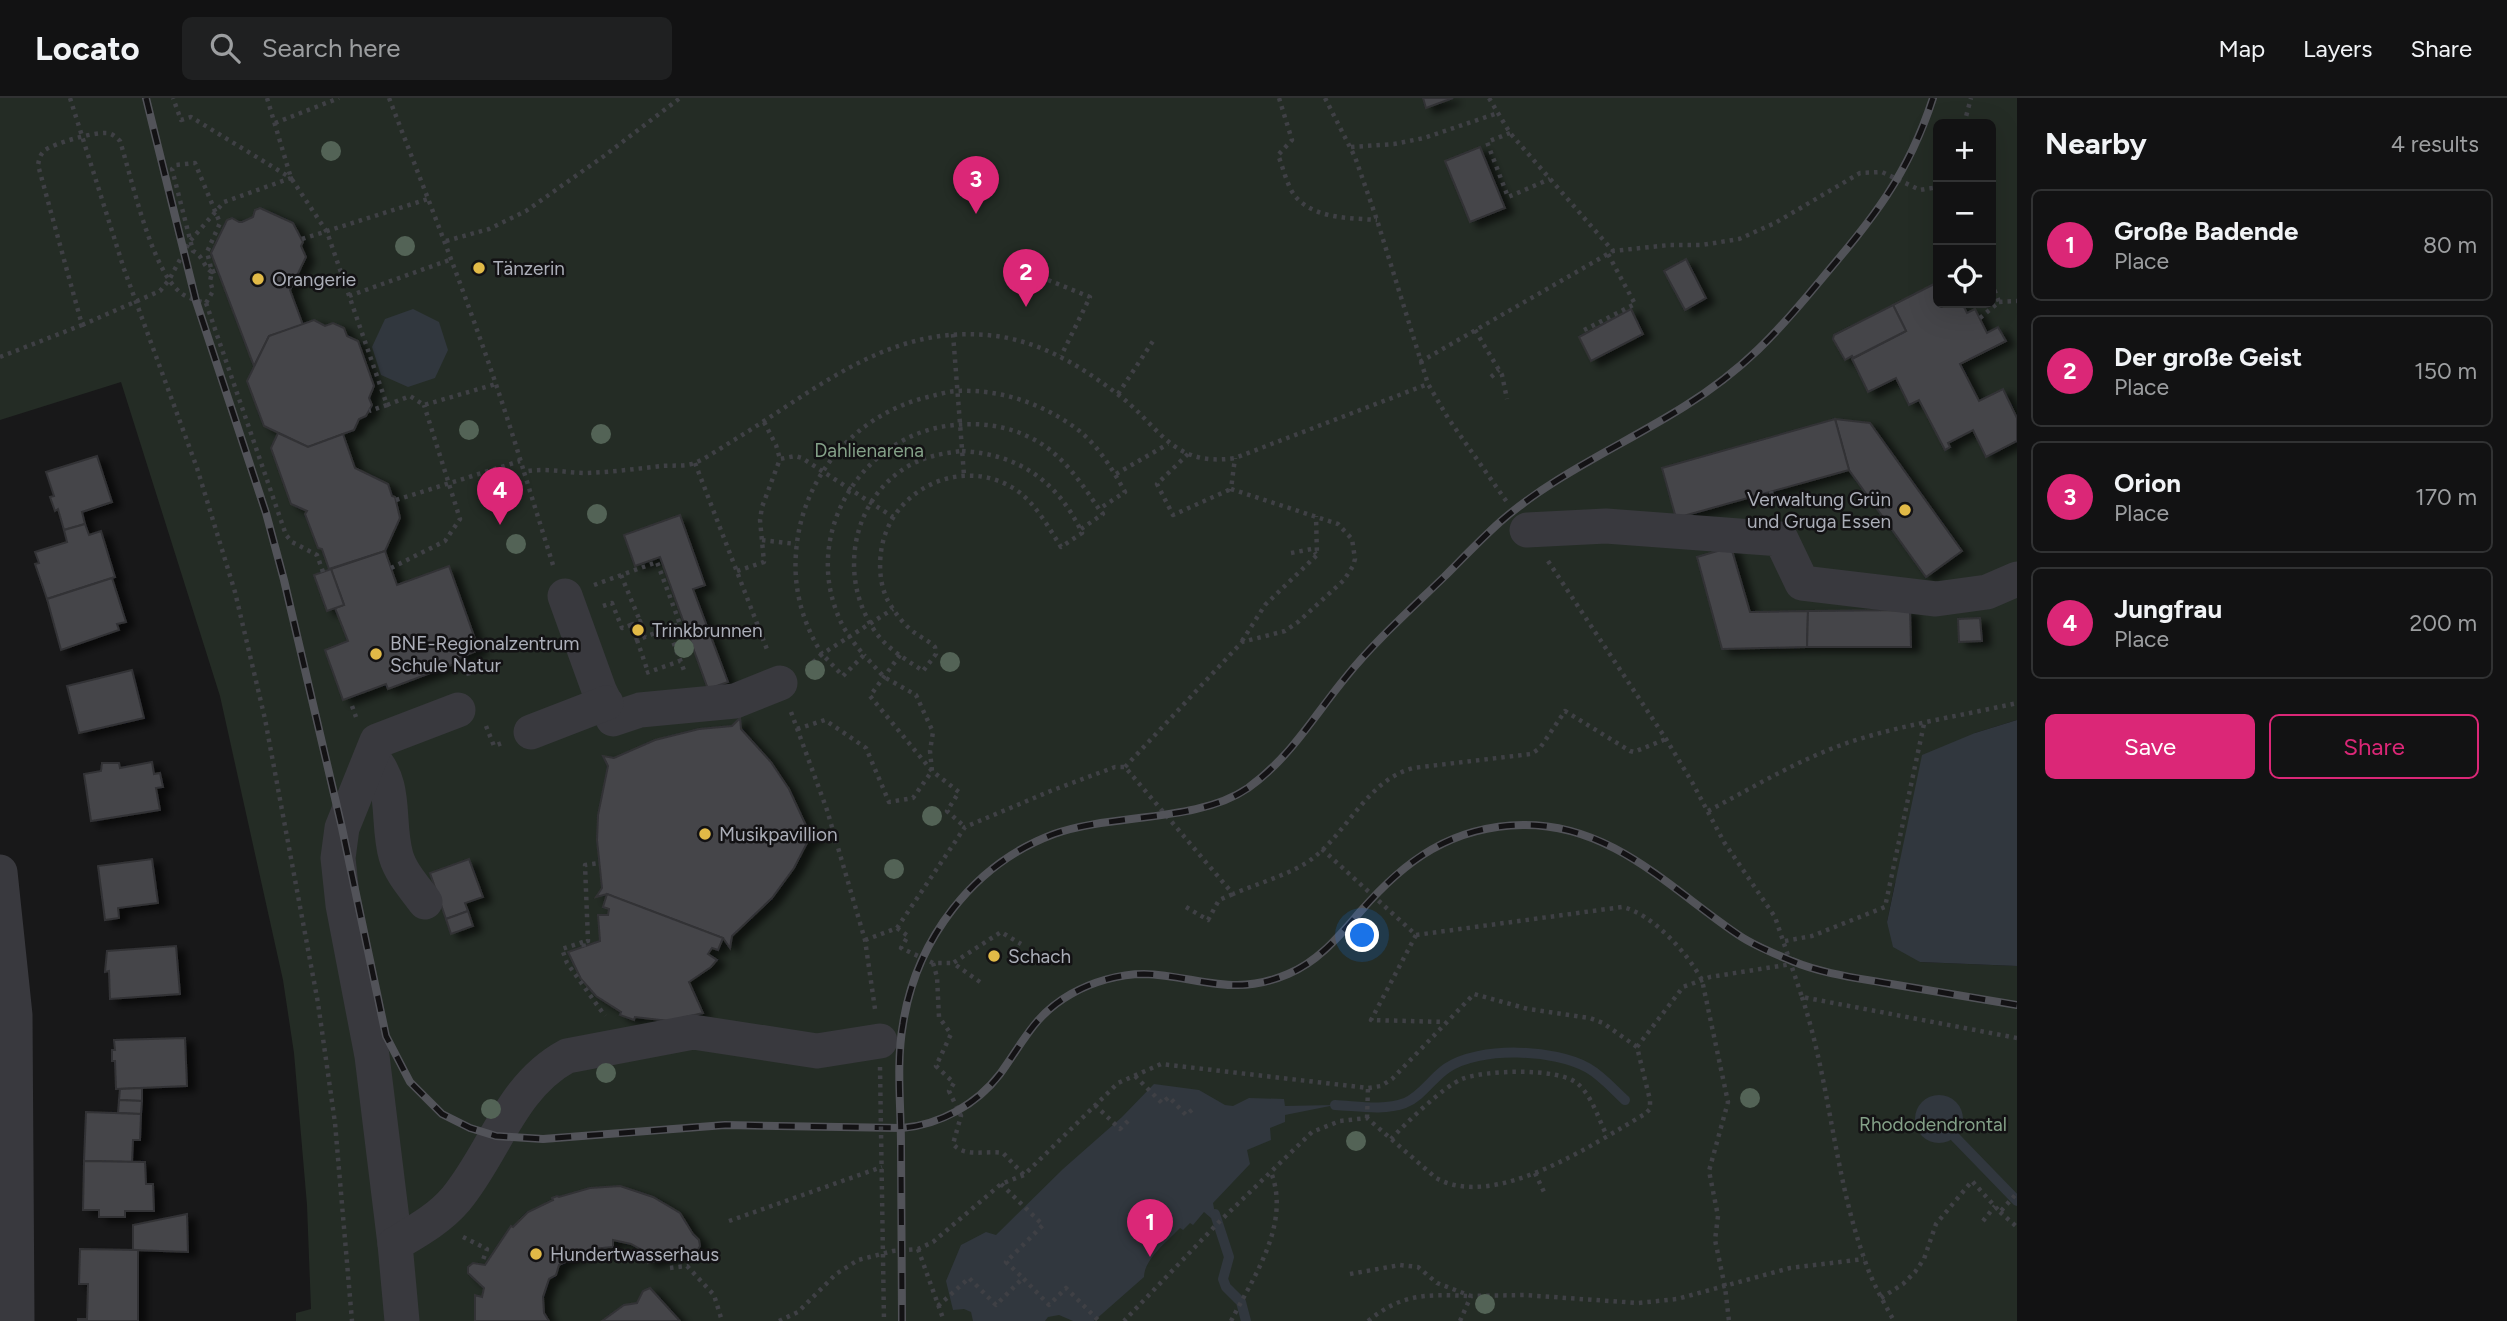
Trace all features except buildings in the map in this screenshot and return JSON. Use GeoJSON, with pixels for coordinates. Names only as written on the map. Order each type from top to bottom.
{"type":"FeatureCollection","features":[{"type":"Feature","properties":{"kind":"street"},"geometry":{"type":"LineString","coordinates":[[1527,530],[1606,526],[1781,539],[1802,583],[1936,599],[1987,592],[2017,579]]}},
{"type":"Feature","properties":{"kind":"street"},"geometry":{"type":"LineString","coordinates":[[569,607],[599,690],[613,719],[640,710],[735,701],[780,683]]}},
{"type":"Feature","properties":{"kind":"street"},"geometry":{"type":"LineString","coordinates":[[402,1321],[372,1056],[343,905],[338,858],[342,828],[377,741],[465,696]]}},
{"type":"Feature","properties":{"kind":"street"},"geometry":{"type":"LineString","coordinates":[[531,732],[607,703]]}},
{"type":"Feature","properties":{"kind":"street"},"geometry":{"type":"LineString","coordinates":[[371,757],[386,778],[395,854],[401,869],[425,902]]}},
{"type":"Feature","properties":{"kind":"street"},"geometry":{"type":"LineString","coordinates":[[0,872],[15,1015],[17,1321]]}},
{"type":"Feature","properties":{"kind":"street"},"geometry":{"type":"LineString","coordinates":[[395,1244],[438,1217],[456,1199],[524,1091],[537,1076],[567,1056],[692,1032],[817,1051],[880,1054]]}},
{"type":"Feature","properties":{"kind":"path"},"geometry":{"type":"LineString","coordinates":[[69,98],[136,301],[201,481],[235,592],[265,719],[318,1003],[335,1123],[352,1321]]}},
{"type":"Feature","properties":{"kind":"path"},"geometry":{"type":"LineString","coordinates":[[173,98],[181,120],[191,117],[291,178]]}},
{"type":"Feature","properties":{"kind":"path"},"geometry":{"type":"LineString","coordinates":[[267,98],[291,178],[327,232],[387,405]]}},
{"type":"Feature","properties":{"kind":"path"},"geometry":{"type":"LineString","coordinates":[[274,123],[339,98]]}},
{"type":"Feature","properties":{"kind":"path"},"geometry":{"type":"LineString","coordinates":[[389,98],[446,241],[496,384],[553,564]]}},
{"type":"Feature","properties":{"kind":"path"},"geometry":{"type":"LineString","coordinates":[[446,241],[489,229],[526,211],[680,98]]}},
{"type":"Feature","properties":{"kind":"path"},"geometry":{"type":"LineString","coordinates":[[1279,98],[1292,141],[1278,155],[1294,195],[1331,216],[1377,220]]}},
{"type":"Feature","properties":{"kind":"path"},"geometry":{"type":"LineString","coordinates":[[1325,98],[1351,147],[1377,220],[1428,384],[1448,418],[1527,530],[1666,738],[1724,842],[1775,917],[1815,1036],[1848,1200],[1864,1259],[1894,1321]]}},
{"type":"Feature","properties":{"kind":"path"},"geometry":{"type":"LineString","coordinates":[[1489,98],[1510,133],[1610,252],[1635,304],[1584,330]]}},
{"type":"Feature","properties":{"kind":"path"},"geometry":{"type":"LineString","coordinates":[[1965,119],[1971,98]]}},
{"type":"Feature","properties":{"kind":"path"},"geometry":{"type":"LineString","coordinates":[[1351,147],[1394,144],[1424,138],[1498,113]]}},
{"type":"Feature","properties":{"kind":"path"},"geometry":{"type":"LineString","coordinates":[[82,325],[38,165],[40,155],[45,150],[83,137],[105,133],[114,135],[120,141],[157,262],[181,294],[206,303]]}},
{"type":"Feature","properties":{"kind":"path"},"geometry":{"type":"LineString","coordinates":[[1510,133],[1487,142],[1508,197],[1550,179]]}},
{"type":"Feature","properties":{"kind":"path"},"geometry":{"type":"LineString","coordinates":[[215,271],[207,269],[199,254],[193,251],[173,167],[195,163],[220,223],[206,252],[215,271],[211,281],[213,290],[206,303],[286,535],[292,542],[317,555],[323,572]]}},
{"type":"Feature","properties":{"kind":"path"},"geometry":{"type":"LineString","coordinates":[[1420,362],[1610,252],[1669,245],[1702,245],[1739,239],[1775,223],[1860,173],[1882,172],[1920,190],[1933,188]]}},
{"type":"Feature","properties":{"kind":"path"},"geometry":{"type":"LineString","coordinates":[[0,357],[160,291],[169,281],[190,241],[225,202],[291,178]]}},
{"type":"Feature","properties":{"kind":"path"},"geometry":{"type":"LineString","coordinates":[[302,239],[428,199]]}},
{"type":"Feature","properties":{"kind":"path"},"geometry":{"type":"LineString","coordinates":[[349,296],[452,259]]}},
{"type":"Feature","properties":{"kind":"path"},"geometry":{"type":"LineString","coordinates":[[1048,280],[1090,297],[1061,356]]}},
{"type":"Feature","properties":{"kind":"path"},"geometry":{"type":"LineString","coordinates":[[1996,293],[2000,302]]}},
{"type":"Feature","properties":{"kind":"path"},"geometry":{"type":"LineString","coordinates":[[1980,318],[2000,302],[2017,301]]}},
{"type":"Feature","properties":{"kind":"path"},"geometry":{"type":"LineString","coordinates":[[1475,330],[1499,370],[1507,399]]}},
{"type":"Feature","properties":{"kind":"path"},"geometry":{"type":"LineString","coordinates":[[524,472],[537,469],[586,473],[695,463],[862,360],[929,337],[953,334],[989,335],[1016,340],[1061,356],[1118,394],[1168,443],[1188,454],[1219,460],[1235,458],[1428,384]]}},
{"type":"Feature","properties":{"kind":"path"},"geometry":{"type":"LineString","coordinates":[[953,334],[964,475]]}},
{"type":"Feature","properties":{"kind":"path"},"geometry":{"type":"LineString","coordinates":[[1118,394],[1155,338]]}},
{"type":"Feature","properties":{"kind":"path"},"geometry":{"type":"LineString","coordinates":[[1491,377],[1499,370]]}},
{"type":"Feature","properties":{"kind":"path"},"geometry":{"type":"LineString","coordinates":[[424,405],[496,384]]}},
{"type":"Feature","properties":{"kind":"path"},"geometry":{"type":"LineString","coordinates":[[864,655],[843,676],[822,654],[809,630],[798,595],[795,565],[796,544],[806,503],[822,472],[850,437],[870,421],[911,401],[956,390],[1007,396],[1040,407],[1079,430],[1116,474],[1125,492],[1099,509]]}},
{"type":"Feature","properties":{"kind":"path"},"geometry":{"type":"LineString","coordinates":[[369,411],[410,396],[424,405],[460,519],[444,541],[391,568]]}},
{"type":"Feature","properties":{"kind":"path"},"geometry":{"type":"LineString","coordinates":[[737,571],[764,562],[760,520],[762,507],[780,459],[764,422]]}},
{"type":"Feature","properties":{"kind":"path"},"geometry":{"type":"LineString","coordinates":[[797,729],[825,720],[866,748],[889,802],[913,798],[932,771],[930,751],[933,732],[916,695],[884,677],[849,638],[835,608],[827,565],[835,516],[858,476],[893,445],[920,432],[960,424],[998,425],[1030,437],[1056,455],[1080,481],[1103,514],[1081,529]]}},
{"type":"Feature","properties":{"kind":"path"},"geometry":{"type":"LineString","coordinates":[[1116,474],[1168,443]]}},
{"type":"Feature","properties":{"kind":"path"},"geometry":{"type":"LineString","coordinates":[[962,451],[984,452],[1009,458],[1030,470],[1049,486],[1082,533],[1061,547],[1036,510],[1018,492],[988,479],[964,475],[940,480],[927,485],[904,503],[893,517],[882,540],[879,565],[887,598],[893,608],[902,621],[931,643],[937,651],[923,671],[887,646],[870,624],[860,600],[852,562],[858,531],[871,503],[882,488],[909,466],[943,453],[962,451]]}},
{"type":"Feature","properties":{"kind":"path"},"geometry":{"type":"LineString","coordinates":[[1188,454],[1157,484],[1173,515],[1231,489],[1338,524],[1352,538],[1355,559],[1350,573],[1308,613],[1285,631],[1241,642]]}},
{"type":"Feature","properties":{"kind":"path"},"geometry":{"type":"LineString","coordinates":[[780,459],[797,457],[893,517]]}},
{"type":"Feature","properties":{"kind":"path"},"geometry":{"type":"LineString","coordinates":[[1231,489],[1235,458]]}},
{"type":"Feature","properties":{"kind":"path"},"geometry":{"type":"LineString","coordinates":[[396,500],[520,461]]}},
{"type":"Feature","properties":{"kind":"path"},"geometry":{"type":"LineString","coordinates":[[695,463],[827,810],[866,940],[880,1054],[884,1321]]}},
{"type":"Feature","properties":{"kind":"path"},"geometry":{"type":"LineString","coordinates":[[866,940],[897,928],[965,827],[1099,771],[1125,767],[1241,642],[1265,605],[1317,555],[1316,516]]}},
{"type":"Feature","properties":{"kind":"path"},"geometry":{"type":"LineString","coordinates":[[762,540],[796,544]]}},
{"type":"Feature","properties":{"kind":"path"},"geometry":{"type":"LineString","coordinates":[[1291,553],[1312,549],[1317,555]]}},
{"type":"Feature","properties":{"kind":"path"},"geometry":{"type":"LineString","coordinates":[[569,607],[621,575],[657,562],[680,624],[637,640]]}},
{"type":"Feature","properties":{"kind":"path"},"geometry":{"type":"LineString","coordinates":[[621,575],[646,637]]}},
{"type":"Feature","properties":{"kind":"path"},"geometry":{"type":"LineString","coordinates":[[569,607],[612,603],[622,628],[640,621]]}},
{"type":"Feature","properties":{"kind":"path"},"geometry":{"type":"LineString","coordinates":[[780,683],[793,678],[822,654],[893,608]]}},
{"type":"Feature","properties":{"kind":"path"},"geometry":{"type":"LineString","coordinates":[[631,625],[648,672]]}},
{"type":"Feature","properties":{"kind":"path"},"geometry":{"type":"LineString","coordinates":[[668,628],[696,703]]}},
{"type":"Feature","properties":{"kind":"path"},"geometry":{"type":"LineString","coordinates":[[900,655],[870,696],[932,771],[958,792],[947,811],[965,827]]}},
{"type":"Feature","properties":{"kind":"path"},"geometry":{"type":"LineString","coordinates":[[463,656],[465,696]]}},
{"type":"Feature","properties":{"kind":"path"},"geometry":{"type":"LineString","coordinates":[[1708,811],[1802,762],[1842,745],[1877,734],[2017,703]]}},
{"type":"Feature","properties":{"kind":"path"},"geometry":{"type":"LineString","coordinates":[[1186,907],[1208,920],[1219,900],[1314,858],[1378,789],[1399,772],[1531,754],[1540,748],[1565,711],[1630,751],[1634,752],[1666,738]]}},
{"type":"Feature","properties":{"kind":"path"},"geometry":{"type":"LineString","coordinates":[[1785,941],[1812,936],[1885,907],[1924,724]]}},
{"type":"Feature","properties":{"kind":"path"},"geometry":{"type":"LineString","coordinates":[[1125,767],[1233,894]]}},
{"type":"Feature","properties":{"kind":"path"},"geometry":{"type":"LineString","coordinates":[[1322,849],[1416,935]]}},
{"type":"Feature","properties":{"kind":"path"},"geometry":{"type":"LineString","coordinates":[[599,863],[585,865],[588,941],[584,945],[562,949],[572,970],[611,1024],[615,1046]]}},
{"type":"Feature","properties":{"kind":"path"},"geometry":{"type":"LineString","coordinates":[[1446,1022],[1371,1020],[1416,935],[1428,931],[1622,907],[1635,909],[1652,922],[1693,963],[1702,980],[1728,1102],[1709,1171],[1718,1216],[1715,1240],[1729,1321]]}},
{"type":"Feature","properties":{"kind":"path"},"geometry":{"type":"LineString","coordinates":[[897,928],[908,936],[901,948],[933,963],[954,962],[1001,932],[1021,944]]}},
{"type":"Feature","properties":{"kind":"path"},"geometry":{"type":"LineString","coordinates":[[954,962],[980,982]]}},
{"type":"Feature","properties":{"kind":"path"},"geometry":{"type":"LineString","coordinates":[[933,963],[937,977],[939,1017],[951,1034],[936,1066],[953,1080],[949,1091],[961,1116],[953,1143],[958,1149],[969,1152],[1003,1153],[1024,1175]]}},
{"type":"Feature","properties":{"kind":"path"},"geometry":{"type":"LineString","coordinates":[[1637,1047],[1683,987],[1702,980],[1791,964]]}},
{"type":"Feature","properties":{"kind":"path"},"geometry":{"type":"LineString","coordinates":[[779,1321],[798,1312],[836,1275],[858,1260],[893,1251],[918,1250],[933,1242],[1002,1184],[1024,1175],[1118,1083],[1161,1064],[1368,1088],[1381,1086],[1392,1079],[1474,994],[1528,1009],[1590,1018],[1603,1023],[1637,1047],[1650,1109],[1607,1136],[1535,1172],[1501,1185],[1448,1185],[1436,1178],[1367,1118],[1340,1121],[1312,1132],[1218,1223],[1124,1321]]}},
{"type":"Feature","properties":{"kind":"path"},"geometry":{"type":"LineString","coordinates":[[1802,997],[2017,1038]]}},
{"type":"Feature","properties":{"kind":"path"},"geometry":{"type":"LineString","coordinates":[[1391,1139],[1430,1103],[1462,1079],[1505,1072],[1556,1073],[1568,1077],[1580,1085],[1607,1136]]}},
{"type":"Feature","properties":{"kind":"path"},"geometry":{"type":"LineString","coordinates":[[1135,1076],[1162,1103],[1168,1097],[1186,1115],[1194,1108]]}},
{"type":"Feature","properties":{"kind":"path"},"geometry":{"type":"LineString","coordinates":[[1367,1118],[1368,1088]]}},
{"type":"Feature","properties":{"kind":"path"},"geometry":{"type":"LineString","coordinates":[[1095,1105],[1120,1129],[1128,1121]]}},
{"type":"Feature","properties":{"kind":"path"},"geometry":{"type":"LineString","coordinates":[[729,1221],[882,1167]]}},
{"type":"Feature","properties":{"kind":"path"},"geometry":{"type":"LineString","coordinates":[[1231,1321],[1256,1277],[1272,1234],[1277,1206],[1276,1184],[1271,1172]]}},
{"type":"Feature","properties":{"kind":"path"},"geometry":{"type":"LineString","coordinates":[[1535,1172],[1544,1192]]}},
{"type":"Feature","properties":{"kind":"path"},"geometry":{"type":"LineString","coordinates":[[1881,1298],[1903,1284],[1915,1272],[1924,1259],[1936,1224],[1972,1181],[2017,1227]]}},
{"type":"Feature","properties":{"kind":"path"},"geometry":{"type":"LineString","coordinates":[[1002,1184],[1043,1225],[1006,1262],[1049,1305],[1066,1288],[1099,1321]]}},
{"type":"Feature","properties":{"kind":"path"},"geometry":{"type":"LineString","coordinates":[[2000,1212],[2017,1194]]}},
{"type":"Feature","properties":{"kind":"path"},"geometry":{"type":"LineString","coordinates":[[1983,1221],[1995,1206]]}},
{"type":"Feature","properties":{"kind":"path"},"geometry":{"type":"LineString","coordinates":[[462,1237],[487,1250],[483,1260]]}},
{"type":"Feature","properties":{"kind":"path"},"geometry":{"type":"LineString","coordinates":[[918,1250],[944,1321]]}},
{"type":"Feature","properties":{"kind":"path"},"geometry":{"type":"LineString","coordinates":[[1368,1321],[1400,1301],[1427,1294],[1524,1295],[1638,1303],[1677,1299],[1790,1268],[1864,1259]]}},
{"type":"Feature","properties":{"kind":"path"},"geometry":{"type":"LineString","coordinates":[[1350,1274],[1400,1265],[1418,1267],[1437,1283],[1471,1296]]}},
{"type":"Feature","properties":{"kind":"path"},"geometry":{"type":"LineString","coordinates":[[670,1268],[687,1266],[715,1295],[722,1321]]}},
{"type":"Feature","properties":{"kind":"path"},"geometry":{"type":"LineString","coordinates":[[939,1306],[969,1278],[996,1305],[1023,1278]]}},
{"type":"Feature","properties":{"kind":"path"},"geometry":{"type":"LineString","coordinates":[[1460,1321],[1471,1296]]}},
{"type":"Feature","properties":{"kind":"green space"},"geometry":{"type":"Polygon","coordinates":[[[0,98],[2017,98],[2017,720],[1975,733],[1895,883],[1887,922],[1920,962],[2017,966],[2017,1321],[296,1321],[296,1313],[311,1309],[307,1205],[294,1053],[283,980],[220,696],[121,382],[0,420],[0,98]]]}},
{"type":"Feature","properties":{"kind":"shaded area"},"geometry":{"type":"Polygon","coordinates":[[[413,309],[439,322],[448,350],[435,378],[408,387],[381,375],[372,347],[385,319],[413,309]]]}},
{"type":"Feature","properties":{"kind":"shaded area"},"geometry":{"type":"Polygon","coordinates":[[[2017,720],[2017,966],[1920,962],[1893,947],[1887,922],[1922,755],[1975,733],[2017,720]]]}},
{"type":"Feature","properties":{"kind":"shaded area"},"geometry":{"type":"Polygon","coordinates":[[[1154,1084],[1199,1090],[1225,1105],[1233,1106],[1249,1098],[1284,1099],[1285,1106],[1335,1105],[1285,1115],[1285,1122],[1270,1128],[1271,1140],[1247,1150],[1250,1164],[1213,1203],[1215,1214],[1211,1218],[1204,1212],[1193,1225],[1190,1223],[1183,1230],[1180,1228],[1152,1257],[1144,1277],[1094,1321],[1073,1321],[1059,1315],[1048,1317],[1045,1321],[973,1321],[971,1312],[964,1309],[953,1310],[946,1281],[961,1245],[986,1232],[996,1235],[1154,1084]]]}},
{"type":"Feature","properties":{"kind":"shaded area"},"geometry":{"type":"Polygon","coordinates":[[[1939,1095],[1956,1102],[1963,1119],[1956,1136],[1939,1143],[1922,1136],[1915,1119],[1922,1102],[1939,1095]]]}},
{"type":"Feature","properties":{"kind":"waterway"},"geometry":{"type":"LineString","coordinates":[[1335,1105],[1388,1107],[1405,1103],[1447,1068],[1461,1061],[1497,1053],[1537,1054],[1574,1062],[1598,1075],[1625,1100]]}},
{"type":"Feature","properties":{"kind":"waterway"},"geometry":{"type":"LineString","coordinates":[[1955,1137],[2017,1201]]}},
{"type":"Feature","properties":{"kind":"waterway"},"geometry":{"type":"LineString","coordinates":[[1215,1214],[1229,1257],[1223,1279],[1226,1287],[1241,1302],[1246,1321]]}},
{"type":"Feature","properties":{"kind":"railway"},"geometry":{"type":"LineString","coordinates":[[146,98],[196,301],[266,513],[284,580],[342,828],[386,1036],[410,1082],[442,1114],[470,1128],[496,1136],[543,1139],[725,1125],[902,1128],[930,1123],[957,1111],[980,1095],[1000,1074],[1039,1020],[1058,1002],[1079,990],[1097,982],[1135,974],[1232,985],[1268,981],[1288,974],[1328,947],[1377,893],[1413,862],[1452,839],[1497,827],[1523,825],[1555,828],[1585,835],[1639,863],[1746,940],[1804,965],[1853,978],[2017,1005]]}},
{"type":"Feature","properties":{"kind":"railway"},"geometry":{"type":"LineString","coordinates":[[902,1321],[899,1069],[901,1039],[910,993],[921,963],[935,935],[953,909],[974,885],[998,865],[1025,847],[1054,834],[1077,827],[1204,807],[1248,788],[1263,776],[1301,736],[1369,651],[1500,522],[1543,489],[1706,392],[1742,365],[1773,335],[1872,217],[1912,152],[1933,98]]}},
{"type":"Feature","properties":{"kind":"place","name":"Orion"},"geometry":{"type":"Point","coordinates":[976,214]}},
{"type":"Feature","properties":{"kind":"place","name":"Tänzerin"},"geometry":{"type":"Point","coordinates":[479,268]}},
{"type":"Feature","properties":{"kind":"place","name":"Orangerie"},"geometry":{"type":"Point","coordinates":[258,279]}},
{"type":"Feature","properties":{"kind":"place","name":"Der große Geist"},"geometry":{"type":"Point","coordinates":[1026,307]}},
{"type":"Feature","properties":{"kind":"place","name":"Verwaltung Grün und Gruga Essen"},"geometry":{"type":"Point","coordinates":[1905,510]}},
{"type":"Feature","properties":{"kind":"place","name":"Jungfrau"},"geometry":{"type":"Point","coordinates":[500,525]}},
{"type":"Feature","properties":{"kind":"place","name":"Trinkbrunnen"},"geometry":{"type":"Point","coordinates":[638,630]}},
{"type":"Feature","properties":{"kind":"place","name":"BNE-Regionalzentrum Schule Natur"},"geometry":{"type":"Point","coordinates":[376,654]}},
{"type":"Feature","properties":{"kind":"place","name":"Musikpavillion"},"geometry":{"type":"Point","coordinates":[705,834]}},
{"type":"Feature","properties":{"kind":"place","name":"Schach"},"geometry":{"type":"Point","coordinates":[994,956]}},
{"type":"Feature","properties":{"kind":"place","name":"Hundertwasserhaus"},"geometry":{"type":"Point","coordinates":[536,1254]}},
{"type":"Feature","properties":{"kind":"place","name":"Große Badende"},"geometry":{"type":"Point","coordinates":[1150,1257]}},
{"type":"Feature","properties":{"kind":"park label","name":"Dahlienarena"},"geometry":{"type":"Point","coordinates":[869,450]}},
{"type":"Feature","properties":{"kind":"park label","name":"Rhododendrontal"},"geometry":{"type":"Point","coordinates":[1933,1124]}}]}
